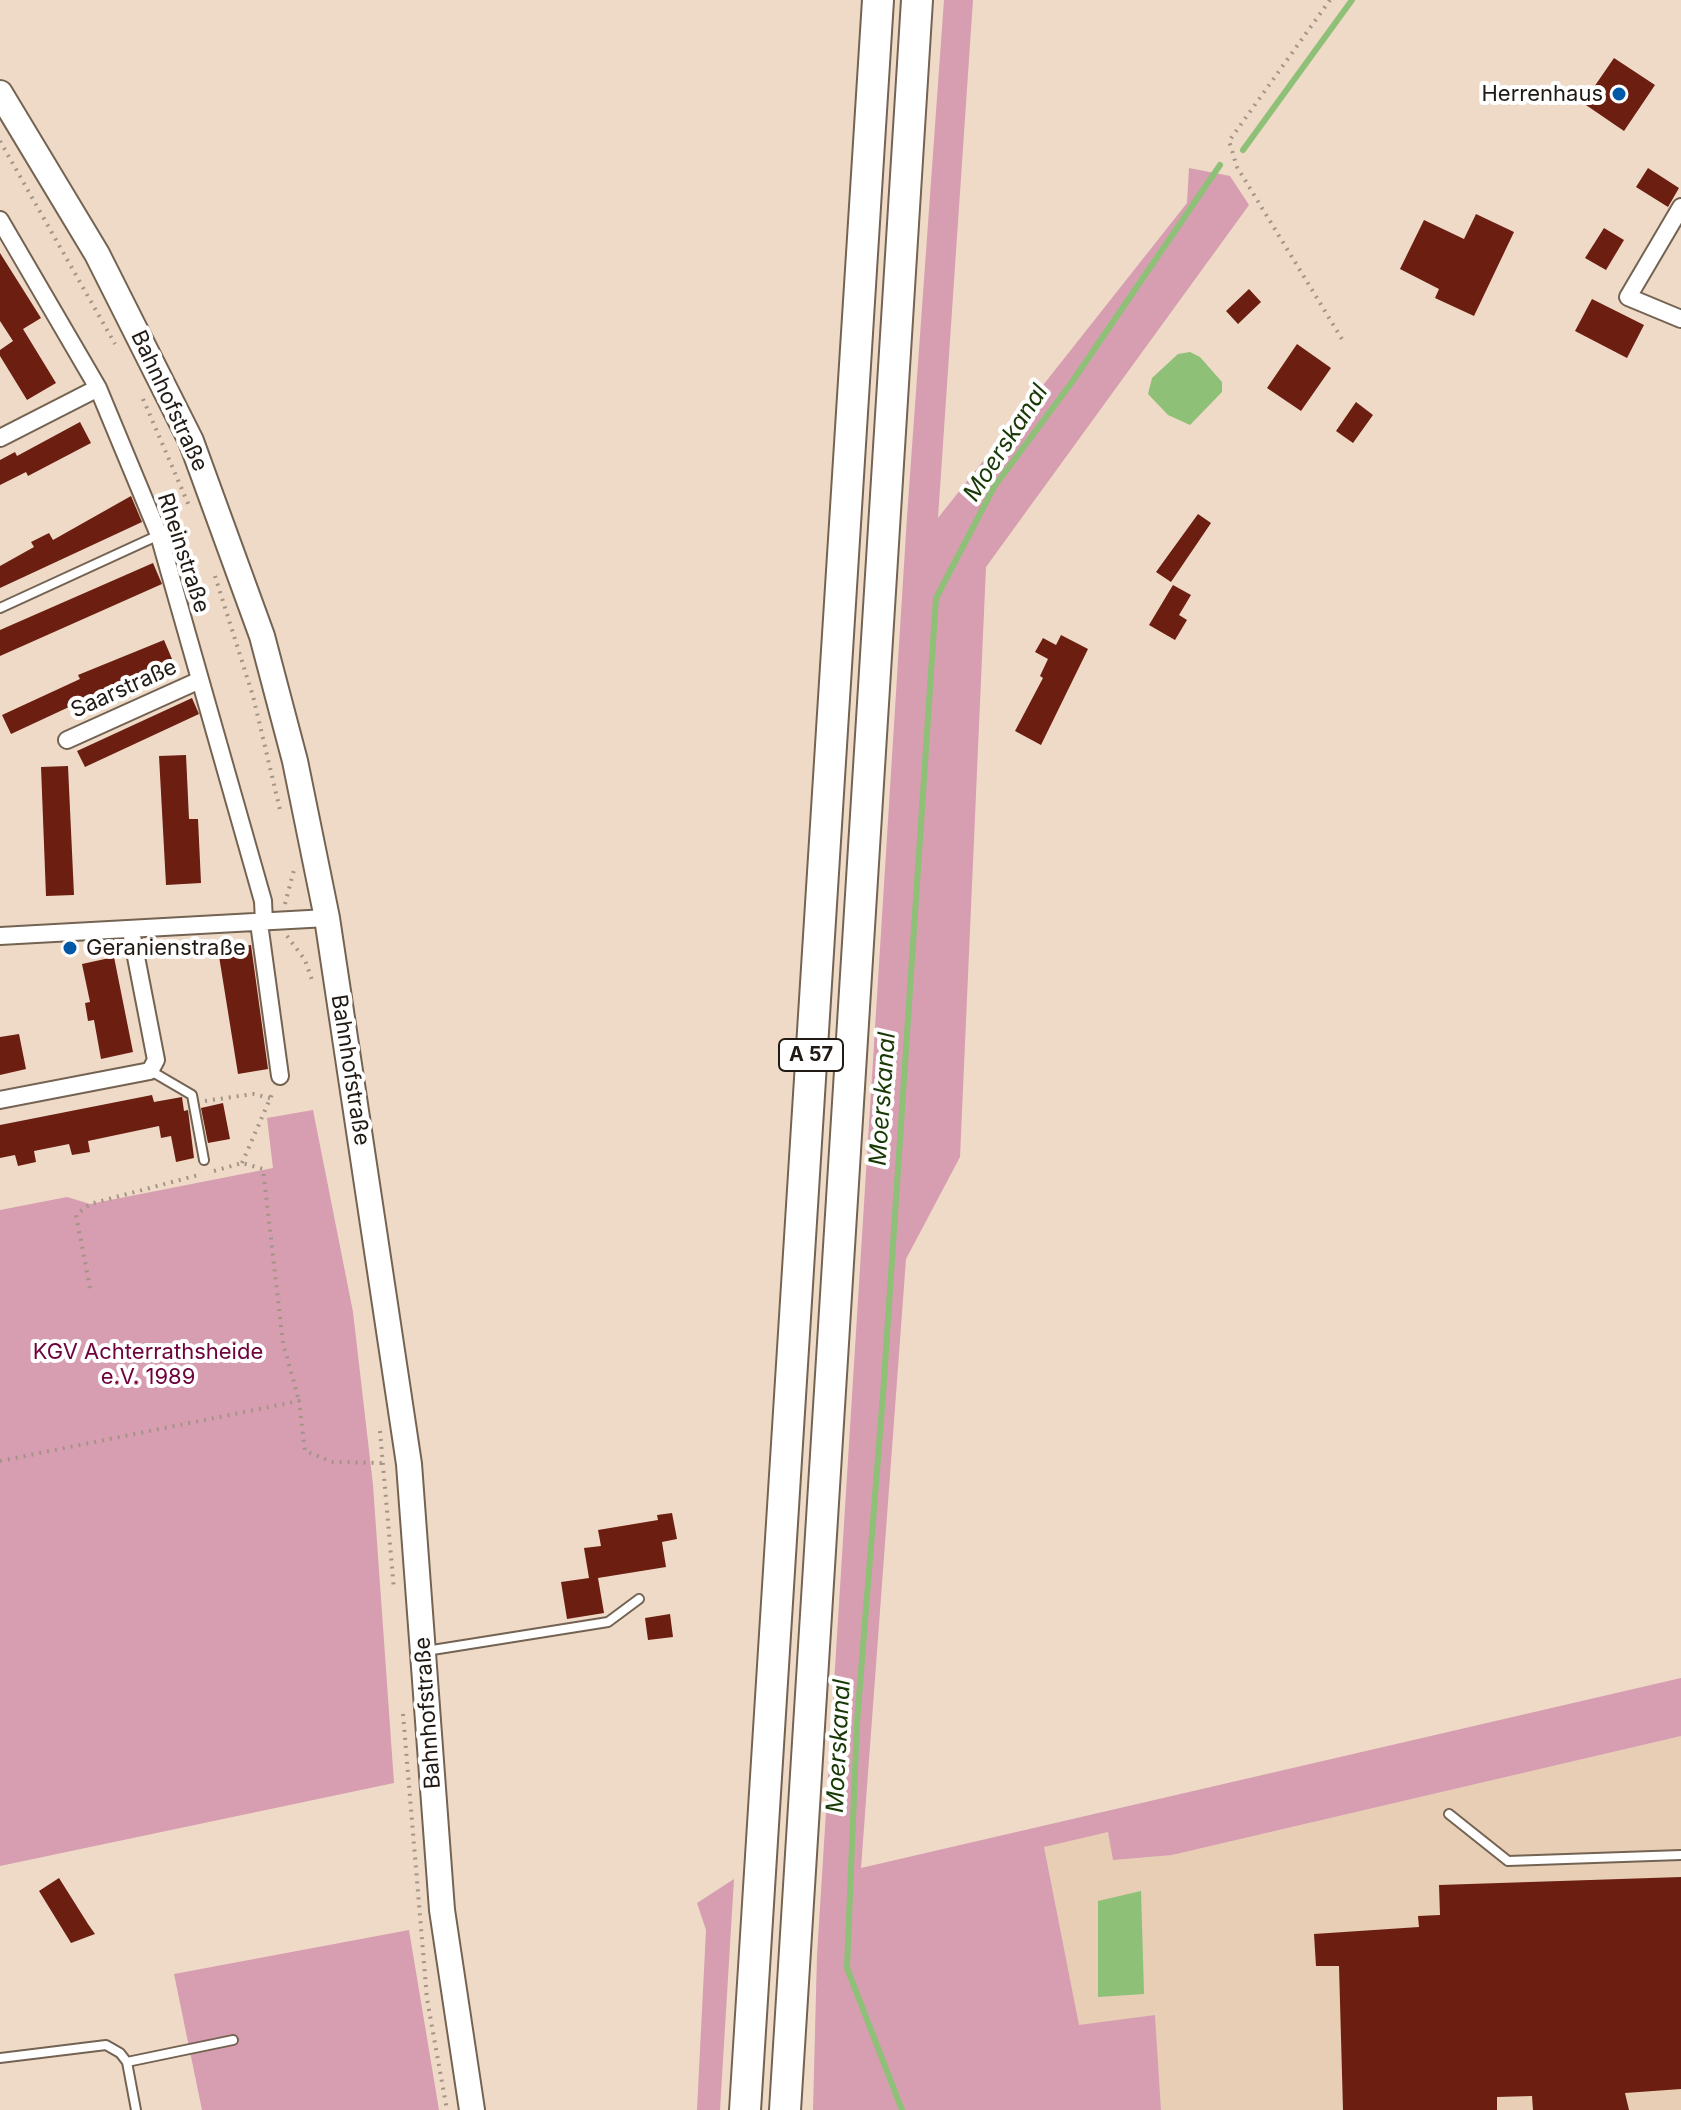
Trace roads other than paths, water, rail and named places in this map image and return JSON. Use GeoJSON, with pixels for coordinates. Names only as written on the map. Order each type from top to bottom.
{"type":"FeatureCollection","features":[{"type":"Feature","properties":{"kind":"highway","name":"A 57"},"geometry":{"type":"LineString","coordinates":[[745,2110],[878,0]]}},
{"type":"Feature","properties":{"kind":"highway","name":"A 57"},"geometry":{"type":"LineString","coordinates":[[785,2110],[917,0]]}},
{"type":"Feature","properties":{"kind":"main road","name":"Bahnhofstraße"},"geometry":{"type":"LineString","coordinates":[[0,93],[97,254],[191,441],[262,636],[295,761],[327,918],[409,1464],[442,1910],[472,2110]]}},
{"type":"Feature","properties":{"kind":"street"},"geometry":{"type":"LineString","coordinates":[[1681,207],[1628,297],[1681,319]]}},
{"type":"Feature","properties":{"kind":"street","name":"Rheinstraße"},"geometry":{"type":"LineString","coordinates":[[0,220],[98,388],[159,535],[263,901],[262,923],[280,1076]]}},
{"type":"Feature","properties":{"kind":"street"},"geometry":{"type":"LineString","coordinates":[[0,438],[98,388]]}},
{"type":"Feature","properties":{"kind":"street","name":"Saarstraße"},"geometry":{"type":"LineString","coordinates":[[67,740],[200,680]]}},
{"type":"Feature","properties":{"kind":"street"},"geometry":{"type":"LineString","coordinates":[[0,936],[327,918]]}},
{"type":"Feature","properties":{"kind":"street"},"geometry":{"type":"LineString","coordinates":[[0,1100],[150,1071],[156,1060],[131,931]]}},
{"type":"Feature","properties":{"kind":"lane"},"geometry":{"type":"LineString","coordinates":[[0,608],[159,535]]}},
{"type":"Feature","properties":{"kind":"lane"},"geometry":{"type":"LineString","coordinates":[[150,1071],[192,1095],[204,1160]]}},
{"type":"Feature","properties":{"kind":"lane"},"geometry":{"type":"LineString","coordinates":[[425,1651],[608,1622],[639,1599]]}},
{"type":"Feature","properties":{"kind":"lane"},"geometry":{"type":"LineString","coordinates":[[1449,1814],[1508,1861],[1681,1855]]}},
{"type":"Feature","properties":{"kind":"lane"},"geometry":{"type":"LineString","coordinates":[[127,2062],[233,2040]]}},
{"type":"Feature","properties":{"kind":"lane"},"geometry":{"type":"LineString","coordinates":[[0,2058],[63,2052],[96,2044],[114,2049],[127,2062],[136,2110]]}},
{"type":"Feature","properties":{"kind":"waterway","name":"Moerskanal"},"geometry":{"type":"LineString","coordinates":[[1243,150],[1352,0]]}},
{"type":"Feature","properties":{"kind":"waterway","name":"Moerskanal"},"geometry":{"type":"LineString","coordinates":[[902,2110],[847,1968],[857,1722],[883,1395],[936,598],[994,487],[1072,382],[1220,165]]}},
{"type":"Feature","properties":{"kind":"place","name":"Herrenhaus"},"geometry":{"type":"Point","coordinates":[1619,94]}},
{"type":"Feature","properties":{"kind":"place","name":"Geranienstraße"},"geometry":{"type":"Point","coordinates":[70,948]}},
{"type":"Feature","properties":{"kind":"park label","name":"KGV Achterrathsheide e.V. 1989"},"geometry":{"type":"Point","coordinates":[148,1364]}}]}
